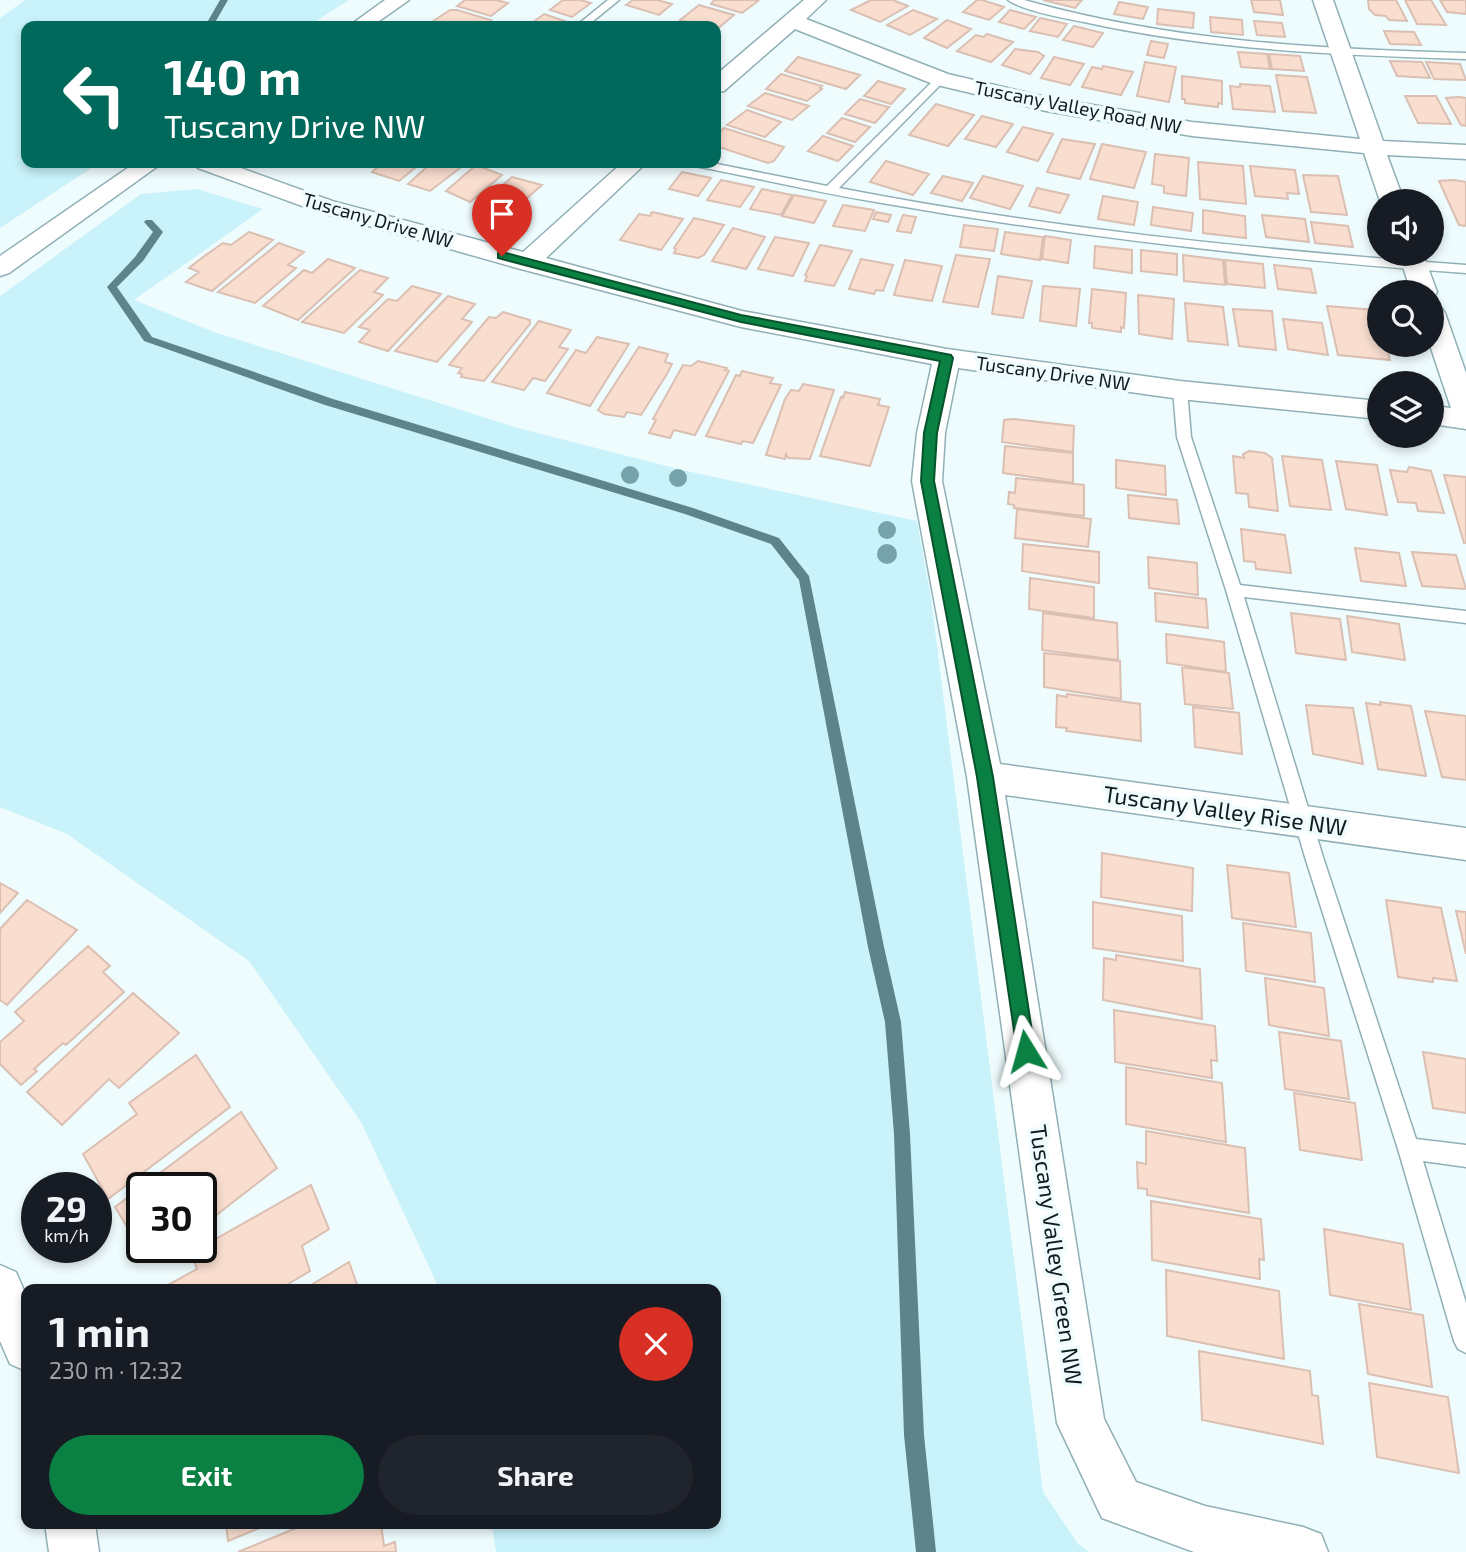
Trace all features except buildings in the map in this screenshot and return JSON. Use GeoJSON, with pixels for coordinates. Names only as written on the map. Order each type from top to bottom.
{"type":"FeatureCollection","features":[{"type":"Feature","properties":{"kind":"street"},"geometry":{"type":"LineString","coordinates":[[367,21],[399,0]]}},
{"type":"Feature","properties":{"kind":"street"},"geometry":{"type":"LineString","coordinates":[[721,82],[816,0]]}},
{"type":"Feature","properties":{"kind":"street"},"geometry":{"type":"LineString","coordinates":[[1323,0],[1388,189]]}},
{"type":"Feature","properties":{"kind":"street","name":"Tuscany Valley Road NW"},"geometry":{"type":"LineString","coordinates":[[793,21],[941,79],[1046,104],[1192,129],[1373,148],[1466,152]]}},
{"type":"Feature","properties":{"kind":"street"},"geometry":{"type":"LineString","coordinates":[[0,268],[143,168]]}},
{"type":"Feature","properties":{"kind":"street","name":"Tuscany Drive NW"},"geometry":{"type":"LineString","coordinates":[[220,168],[324,206],[741,319],[947,358],[1180,390],[1367,409]]}},
{"type":"Feature","properties":{"kind":"street"},"geometry":{"type":"LineString","coordinates":[[526,262],[629,168]]}},
{"type":"Feature","properties":{"kind":"street"},"geometry":{"type":"LineString","coordinates":[[1444,348],[1466,412]]}},
{"type":"Feature","properties":{"kind":"street","name":"Tuscany Valley Green NW"},"geometry":{"type":"LineString","coordinates":[[947,358],[931,433],[928,481],[985,777],[1081,1423],[1119,1501],[1205,1531],[1303,1552]]}},
{"type":"Feature","properties":{"kind":"street"},"geometry":{"type":"LineString","coordinates":[[1444,416],[1466,419]]}},
{"type":"Feature","properties":{"kind":"street","name":"Tuscany Valley Rise NW"},"geometry":{"type":"LineString","coordinates":[[985,777],[1466,844]]}},
{"type":"Feature","properties":{"kind":"street"},"geometry":{"type":"LineString","coordinates":[[0,1288],[21,1336]]}},
{"type":"Feature","properties":{"kind":"street"},"geometry":{"type":"LineString","coordinates":[[71,1529],[74,1552]]}},
{"type":"Feature","properties":{"kind":"lane"},"geometry":{"type":"LineString","coordinates":[[587,21],[614,0]]}},
{"type":"Feature","properties":{"kind":"lane"},"geometry":{"type":"LineString","coordinates":[[1013,0],[1141,32],[1213,41],[1466,56]]}},
{"type":"Feature","properties":{"kind":"lane"},"geometry":{"type":"LineString","coordinates":[[831,189],[941,79]]}},
{"type":"Feature","properties":{"kind":"lane"},"geometry":{"type":"LineString","coordinates":[[721,168],[907,204],[1143,238],[1367,256]]}},
{"type":"Feature","properties":{"kind":"lane"},"geometry":{"type":"LineString","coordinates":[[1444,265],[1466,269]]}},
{"type":"Feature","properties":{"kind":"lane"},"geometry":{"type":"LineString","coordinates":[[1180,390],[1184,437],[1234,590],[1303,823],[1409,1149],[1466,1341]]}},
{"type":"Feature","properties":{"kind":"lane"},"geometry":{"type":"LineString","coordinates":[[1234,590],[1466,617]]}},
{"type":"Feature","properties":{"kind":"lane"},"geometry":{"type":"LineString","coordinates":[[1409,1149],[1466,1156]]}},
{"type":"Feature","properties":{"kind":"shaded area"},"geometry":{"type":"Polygon","coordinates":[[[25,0],[349,0],[316,21],[21,21],[21,168],[91,168],[0,228],[0,18],[25,0]]]}},
{"type":"Feature","properties":{"kind":"shaded area"},"geometry":{"type":"Polygon","coordinates":[[[197,189],[263,209],[134,300],[214,332],[518,428],[682,470],[917,521],[931,598],[1043,1492],[1078,1544],[1089,1552],[496,1552],[493,1529],[721,1529],[721,1284],[437,1284],[361,1122],[249,961],[67,834],[0,807],[0,296],[141,194],[197,189]]]}},
{"type":"Feature","properties":{"kind":"waterway"},"geometry":{"type":"LineString","coordinates":[[212,21],[224,0]]}},
{"type":"Feature","properties":{"kind":"waterway"},"geometry":{"type":"LineString","coordinates":[[149,222],[158,232],[139,259],[112,287],[148,339],[329,402],[689,511],[775,541],[805,579],[893,1022],[902,1134],[914,1435],[926,1552]]}},
{"type":"Feature","properties":{"kind":"route"},"geometry":{"type":"LineString","coordinates":[[502,256],[741,319],[947,358],[931,433],[928,481],[985,777],[1026,1051]]}}]}
